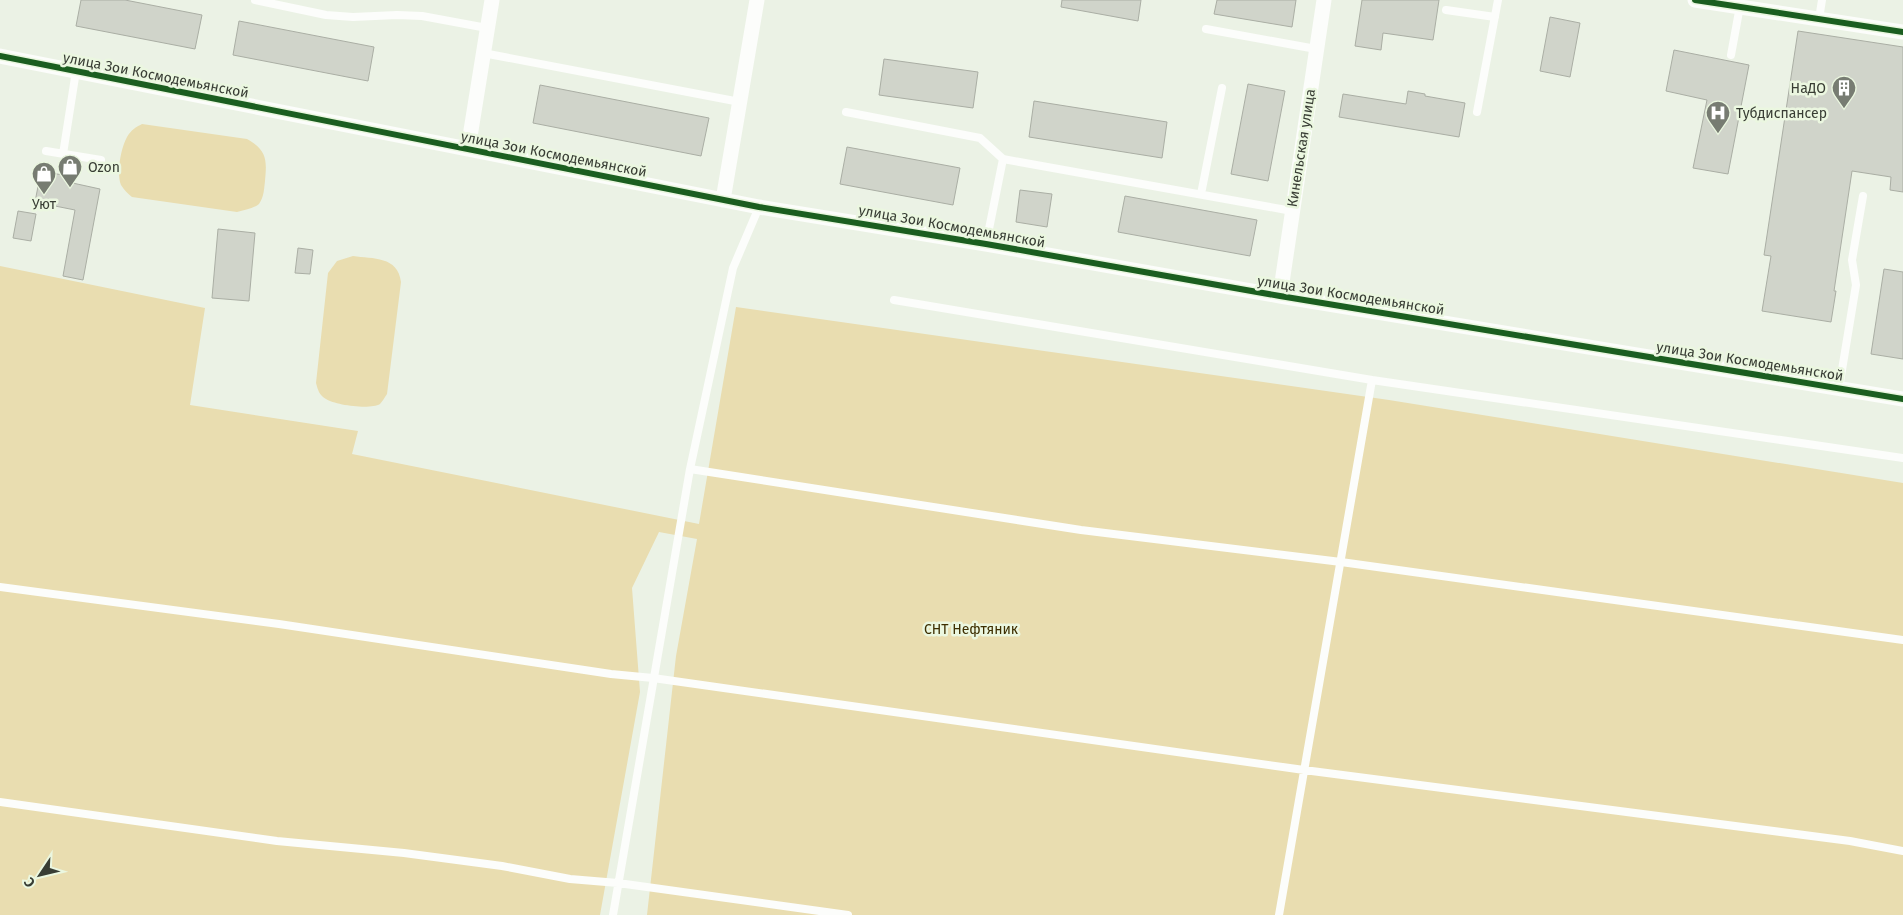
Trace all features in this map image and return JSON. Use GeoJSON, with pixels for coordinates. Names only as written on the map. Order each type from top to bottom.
{"type":"FeatureCollection","features":[{"type":"Feature","properties":{"kind":"street"},"geometry":{"type":"LineString","coordinates":[[468,150],[492,0]]}},
{"type":"Feature","properties":{"kind":"street"},"geometry":{"type":"LineString","coordinates":[[723,200],[757,0]]}},
{"type":"Feature","properties":{"kind":"street","name":"Кинельская улица"},"geometry":{"type":"LineString","coordinates":[[1280,296],[1324,0]]}},
{"type":"Feature","properties":{"kind":"street"},"geometry":{"type":"LineString","coordinates":[[1695,0],[1741,4],[1903,32]]}},
{"type":"Feature","properties":{"kind":"street","name":"улица Зои Космодемьянской"},"geometry":{"type":"LineString","coordinates":[[0,56],[759,207],[986,244],[1280,296],[1903,399]]}},
{"type":"Feature","properties":{"kind":"lane"},"geometry":{"type":"LineString","coordinates":[[255,0],[326,15],[352,18],[397,15],[422,16],[487,28]]}},
{"type":"Feature","properties":{"kind":"lane"},"geometry":{"type":"LineString","coordinates":[[1477,112],[1498,0]]}},
{"type":"Feature","properties":{"kind":"lane"},"geometry":{"type":"LineString","coordinates":[[1819,19],[1822,0]]}},
{"type":"Feature","properties":{"kind":"lane"},"geometry":{"type":"LineString","coordinates":[[1731,55],[1741,4]]}},
{"type":"Feature","properties":{"kind":"lane"},"geometry":{"type":"LineString","coordinates":[[1446,10],[1495,17]]}},
{"type":"Feature","properties":{"kind":"lane"},"geometry":{"type":"LineString","coordinates":[[1206,29],[1316,49]]}},
{"type":"Feature","properties":{"kind":"lane"},"geometry":{"type":"LineString","coordinates":[[483,53],[740,102]]}},
{"type":"Feature","properties":{"kind":"lane"},"geometry":{"type":"LineString","coordinates":[[63,154],[76,71]]}},
{"type":"Feature","properties":{"kind":"lane"},"geometry":{"type":"LineString","coordinates":[[1201,194],[1222,88]]}},
{"type":"Feature","properties":{"kind":"lane"},"geometry":{"type":"LineString","coordinates":[[846,112],[980,138],[1003,159],[1292,211]]}},
{"type":"Feature","properties":{"kind":"lane"},"geometry":{"type":"LineString","coordinates":[[46,151],[101,160]]}},
{"type":"Feature","properties":{"kind":"lane"},"geometry":{"type":"LineString","coordinates":[[986,244],[1003,159]]}},
{"type":"Feature","properties":{"kind":"lane"},"geometry":{"type":"LineString","coordinates":[[1839,388],[1856,284],[1852,260],[1863,196]]}},
{"type":"Feature","properties":{"kind":"lane"},"geometry":{"type":"LineString","coordinates":[[613,915],[690,469],[733,268],[759,207]]}},
{"type":"Feature","properties":{"kind":"lane"},"geometry":{"type":"LineString","coordinates":[[894,300],[1372,380],[1903,458]]}},
{"type":"Feature","properties":{"kind":"lane"},"geometry":{"type":"LineString","coordinates":[[1279,915],[1372,380]]}},
{"type":"Feature","properties":{"kind":"lane"},"geometry":{"type":"LineString","coordinates":[[690,469],[1081,530],[1341,562],[1903,640]]}},
{"type":"Feature","properties":{"kind":"lane"},"geometry":{"type":"LineString","coordinates":[[0,587],[279,624],[611,674],[653,678],[1304,770],[1850,841],[1903,851]]}},
{"type":"Feature","properties":{"kind":"lane"},"geometry":{"type":"LineString","coordinates":[[0,802],[277,840],[404,853],[492,865],[570,879],[618,883],[848,915]]}},
{"type":"Feature","properties":{"kind":"green space"},"geometry":{"type":"Polygon","coordinates":[[[142,124],[247,139],[254,143],[259,147],[265,161],[264,190],[259,204],[237,212],[132,197],[121,185],[119,174],[120,161],[127,137],[130,132],[142,124]]]}},
{"type":"Feature","properties":{"kind":"green space"},"geometry":{"type":"Polygon","coordinates":[[[353,256],[383,260],[390,263],[395,267],[401,282],[387,394],[380,404],[369,407],[330,401],[320,394],[316,383],[328,273],[337,261],[353,256]]]}},
{"type":"Feature","properties":{"kind":"green space","name":"СНТ Нефтяник"},"geometry":{"type":"Polygon","coordinates":[[[0,266],[205,308],[190,405],[358,431],[352,454],[699,524],[736,307],[1389,400],[1903,483],[1903,915],[647,915],[676,656],[697,539],[659,532],[632,588],[640,692],[600,915],[0,915],[0,266]]]}},
{"type":"Feature","properties":{"kind":"building"},"geometry":{"type":"Polygon","coordinates":[[[81,0],[125,0],[202,15],[195,49],[76,26],[81,0]]]}},
{"type":"Feature","properties":{"kind":"building"},"geometry":{"type":"Polygon","coordinates":[[[1062,0],[1141,0],[1138,21],[1061,7],[1062,0]]]}},
{"type":"Feature","properties":{"kind":"building"},"geometry":{"type":"Polygon","coordinates":[[[1217,0],[1296,0],[1292,27],[1214,14],[1217,0]]]}},
{"type":"Feature","properties":{"kind":"building"},"geometry":{"type":"Polygon","coordinates":[[[1362,0],[1439,0],[1433,40],[1383,33],[1381,50],[1355,46],[1362,0]]]}},
{"type":"Feature","properties":{"kind":"building"},"geometry":{"type":"Polygon","coordinates":[[[1550,17],[1580,23],[1570,77],[1540,71],[1550,17]]]}},
{"type":"Feature","properties":{"kind":"building"},"geometry":{"type":"Polygon","coordinates":[[[239,21],[374,47],[368,81],[233,55],[239,21]]]}},
{"type":"Feature","properties":{"kind":"building","name":"НаДО"},"geometry":{"type":"Polygon","coordinates":[[[1798,31],[1903,47],[1903,192],[1890,190],[1891,177],[1852,171],[1831,322],[1762,311],[1771,256],[1764,255],[1798,31]]]}},
{"type":"Feature","properties":{"kind":"building","name":"Тубдиспансер"},"geometry":{"type":"Polygon","coordinates":[[[1674,50],[1749,65],[1728,174],[1693,168],[1707,100],[1666,91],[1674,50]]]}},
{"type":"Feature","properties":{"kind":"building"},"geometry":{"type":"Polygon","coordinates":[[[884,59],[978,72],[973,108],[879,95],[884,59]]]}},
{"type":"Feature","properties":{"kind":"building"},"geometry":{"type":"Polygon","coordinates":[[[1248,84],[1285,91],[1268,181],[1231,174],[1248,84]]]}},
{"type":"Feature","properties":{"kind":"building"},"geometry":{"type":"Polygon","coordinates":[[[540,85],[709,118],[701,156],[533,123],[540,85]]]}},
{"type":"Feature","properties":{"kind":"building"},"geometry":{"type":"Polygon","coordinates":[[[1408,91],[1465,103],[1459,137],[1339,117],[1343,94],[1406,104],[1408,91]]]}},
{"type":"Feature","properties":{"kind":"building"},"geometry":{"type":"Polygon","coordinates":[[[1034,101],[1167,122],[1162,158],[1029,137],[1034,101]]]}},
{"type":"Feature","properties":{"kind":"building"},"geometry":{"type":"Polygon","coordinates":[[[847,147],[960,168],[953,205],[840,184],[847,147]]]}},
{"type":"Feature","properties":{"kind":"building"},"geometry":{"type":"Polygon","coordinates":[[[51,173],[69,176],[68,182],[100,189],[83,280],[63,276],[75,210],[35,202],[40,176],[50,178],[51,173]]]}},
{"type":"Feature","properties":{"kind":"building"},"geometry":{"type":"Polygon","coordinates":[[[1020,190],[1052,194],[1047,227],[1016,222],[1020,190]]]}},
{"type":"Feature","properties":{"kind":"building"},"geometry":{"type":"Polygon","coordinates":[[[1125,196],[1257,220],[1250,256],[1118,232],[1125,196]]]}},
{"type":"Feature","properties":{"kind":"building"},"geometry":{"type":"Polygon","coordinates":[[[18,211],[36,214],[31,241],[13,238],[18,211]]]}},
{"type":"Feature","properties":{"kind":"building"},"geometry":{"type":"Polygon","coordinates":[[[218,229],[255,233],[249,301],[212,298],[218,229]]]}},
{"type":"Feature","properties":{"kind":"building"},"geometry":{"type":"Polygon","coordinates":[[[298,248],[313,250],[310,274],[295,273],[298,248]]]}},
{"type":"Feature","properties":{"kind":"building"},"geometry":{"type":"Polygon","coordinates":[[[1884,269],[1903,272],[1903,359],[1871,354],[1884,269]]]}},
{"type":"Feature","properties":{"kind":"cycle path"},"geometry":{"type":"LineString","coordinates":[[1695,0],[1903,32]]}},
{"type":"Feature","properties":{"kind":"cycle path"},"geometry":{"type":"LineString","coordinates":[[0,56],[759,207],[986,244],[1280,296],[1903,399]]}},
{"type":"Feature","properties":{"kind":"place","name":"НаДО"},"geometry":{"type":"Point","coordinates":[1844,109]}},
{"type":"Feature","properties":{"kind":"place","name":"Тубдиспансер"},"geometry":{"type":"Point","coordinates":[1718,134]}},
{"type":"Feature","properties":{"kind":"place","name":"Ozon"},"geometry":{"type":"Point","coordinates":[70,188]}},
{"type":"Feature","properties":{"kind":"place","name":"Уют"},"geometry":{"type":"Point","coordinates":[44,195]}}]}
